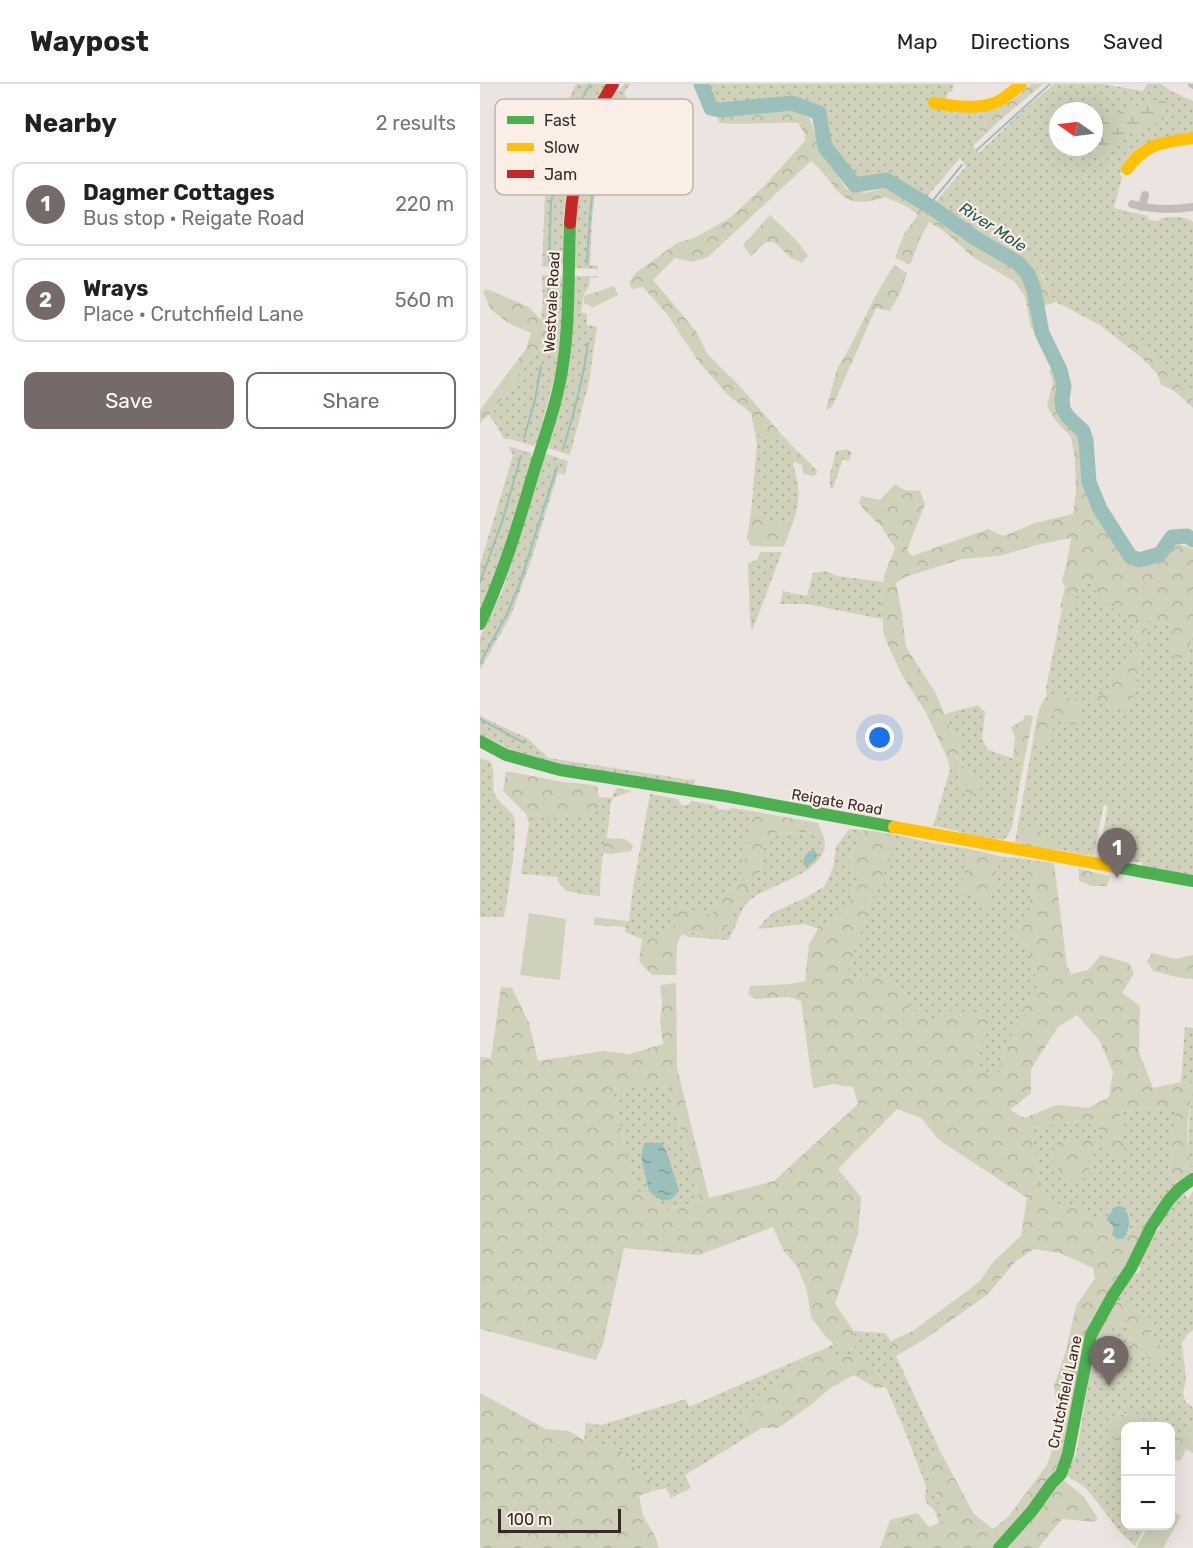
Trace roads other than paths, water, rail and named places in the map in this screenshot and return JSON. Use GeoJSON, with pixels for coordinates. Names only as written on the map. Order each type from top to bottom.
{"type":"FeatureCollection","features":[{"type":"Feature","properties":{"kind":"street","name":"Westvale Road"},"geometry":{"type":"LineString","coordinates":[[604,99],[613,84]]}},
{"type":"Feature","properties":{"kind":"street"},"geometry":{"type":"LineString","coordinates":[[934,103],[950,100],[960,107],[983,106],[999,101],[1021,84]]}},
{"type":"Feature","properties":{"kind":"street"},"geometry":{"type":"LineString","coordinates":[[1127,169],[1136,157],[1152,145],[1159,142],[1192,141]]}},
{"type":"Feature","properties":{"kind":"street","name":"Westvale Road"},"geometry":{"type":"LineString","coordinates":[[480,624],[503,570],[554,409],[563,365],[569,316],[571,218],[574,195]]}},
{"type":"Feature","properties":{"kind":"street"},"geometry":{"type":"LineString","coordinates":[[1142,207],[1145,195]]}},
{"type":"Feature","properties":{"kind":"street"},"geometry":{"type":"LineString","coordinates":[[1132,204],[1164,210],[1193,207]]}},
{"type":"Feature","properties":{"kind":"street","name":"Reigate Road"},"geometry":{"type":"LineString","coordinates":[[480,741],[506,755],[560,770],[725,796],[1193,881]]}},
{"type":"Feature","properties":{"kind":"street","name":"Crutchfield Lane"},"geometry":{"type":"LineString","coordinates":[[999,1548],[1061,1474],[1068,1454],[1091,1335],[1131,1268],[1151,1227],[1169,1200],[1193,1179]]}},
{"type":"Feature","properties":{"kind":"water"},"geometry":{"type":"Polygon","coordinates":[[[814,850],[817,858],[808,866],[803,865],[804,858],[809,851],[814,850]]]}},
{"type":"Feature","properties":{"kind":"water"},"geometry":{"type":"Polygon","coordinates":[[[644,1143],[662,1143],[667,1153],[679,1191],[672,1199],[662,1201],[649,1191],[641,1157],[644,1143]]]}},
{"type":"Feature","properties":{"kind":"water"},"geometry":{"type":"Polygon","coordinates":[[[1121,1206],[1129,1218],[1129,1227],[1123,1239],[1117,1239],[1112,1235],[1114,1227],[1106,1219],[1115,1207],[1121,1206]]]}},
{"type":"Feature","properties":{"kind":"waterway"},"geometry":{"type":"LineString","coordinates":[[582,99],[590,84]]}},
{"type":"Feature","properties":{"kind":"waterway","name":"River Mole"},"geometry":{"type":"LineString","coordinates":[[701,84],[711,108],[720,110],[792,103],[819,113],[825,147],[855,185],[886,180],[1018,263],[1028,274],[1034,290],[1042,333],[1060,370],[1064,386],[1063,409],[1083,431],[1086,441],[1089,482],[1100,509],[1130,556],[1139,560],[1160,554],[1172,537],[1187,536],[1193,540]]}},
{"type":"Feature","properties":{"kind":"waterway"},"geometry":{"type":"LineString","coordinates":[[977,150],[1050,84]]}},
{"type":"Feature","properties":{"kind":"waterway"},"geometry":{"type":"LineString","coordinates":[[931,207],[934,199],[962,165]]}},
{"type":"Feature","properties":{"kind":"waterway"},"geometry":{"type":"LineString","coordinates":[[549,262],[553,195]]}},
{"type":"Feature","properties":{"kind":"waterway"},"geometry":{"type":"LineString","coordinates":[[587,264],[593,195]]}},
{"type":"Feature","properties":{"kind":"waterway"},"geometry":{"type":"LineString","coordinates":[[548,281],[549,315]]}},
{"type":"Feature","properties":{"kind":"waterway"},"geometry":{"type":"LineString","coordinates":[[563,449],[578,397],[588,343]]}},
{"type":"Feature","properties":{"kind":"waterway"},"geometry":{"type":"LineString","coordinates":[[524,438],[535,400],[541,366]]}},
{"type":"Feature","properties":{"kind":"waterway"},"geometry":{"type":"LineString","coordinates":[[480,582],[502,522],[521,456]]}},
{"type":"Feature","properties":{"kind":"waterway"},"geometry":{"type":"LineString","coordinates":[[480,663],[507,614],[520,583],[557,467]]}},
{"type":"Feature","properties":{"kind":"waterway"},"geometry":{"type":"LineString","coordinates":[[480,719],[524,743]]}},
{"type":"Feature","properties":{"kind":"place","name":"Dagmer Cottages"},"geometry":{"type":"Point","coordinates":[1117,878]}},
{"type":"Feature","properties":{"kind":"place","name":"Wrays"},"geometry":{"type":"Point","coordinates":[1109,1386]}}]}
